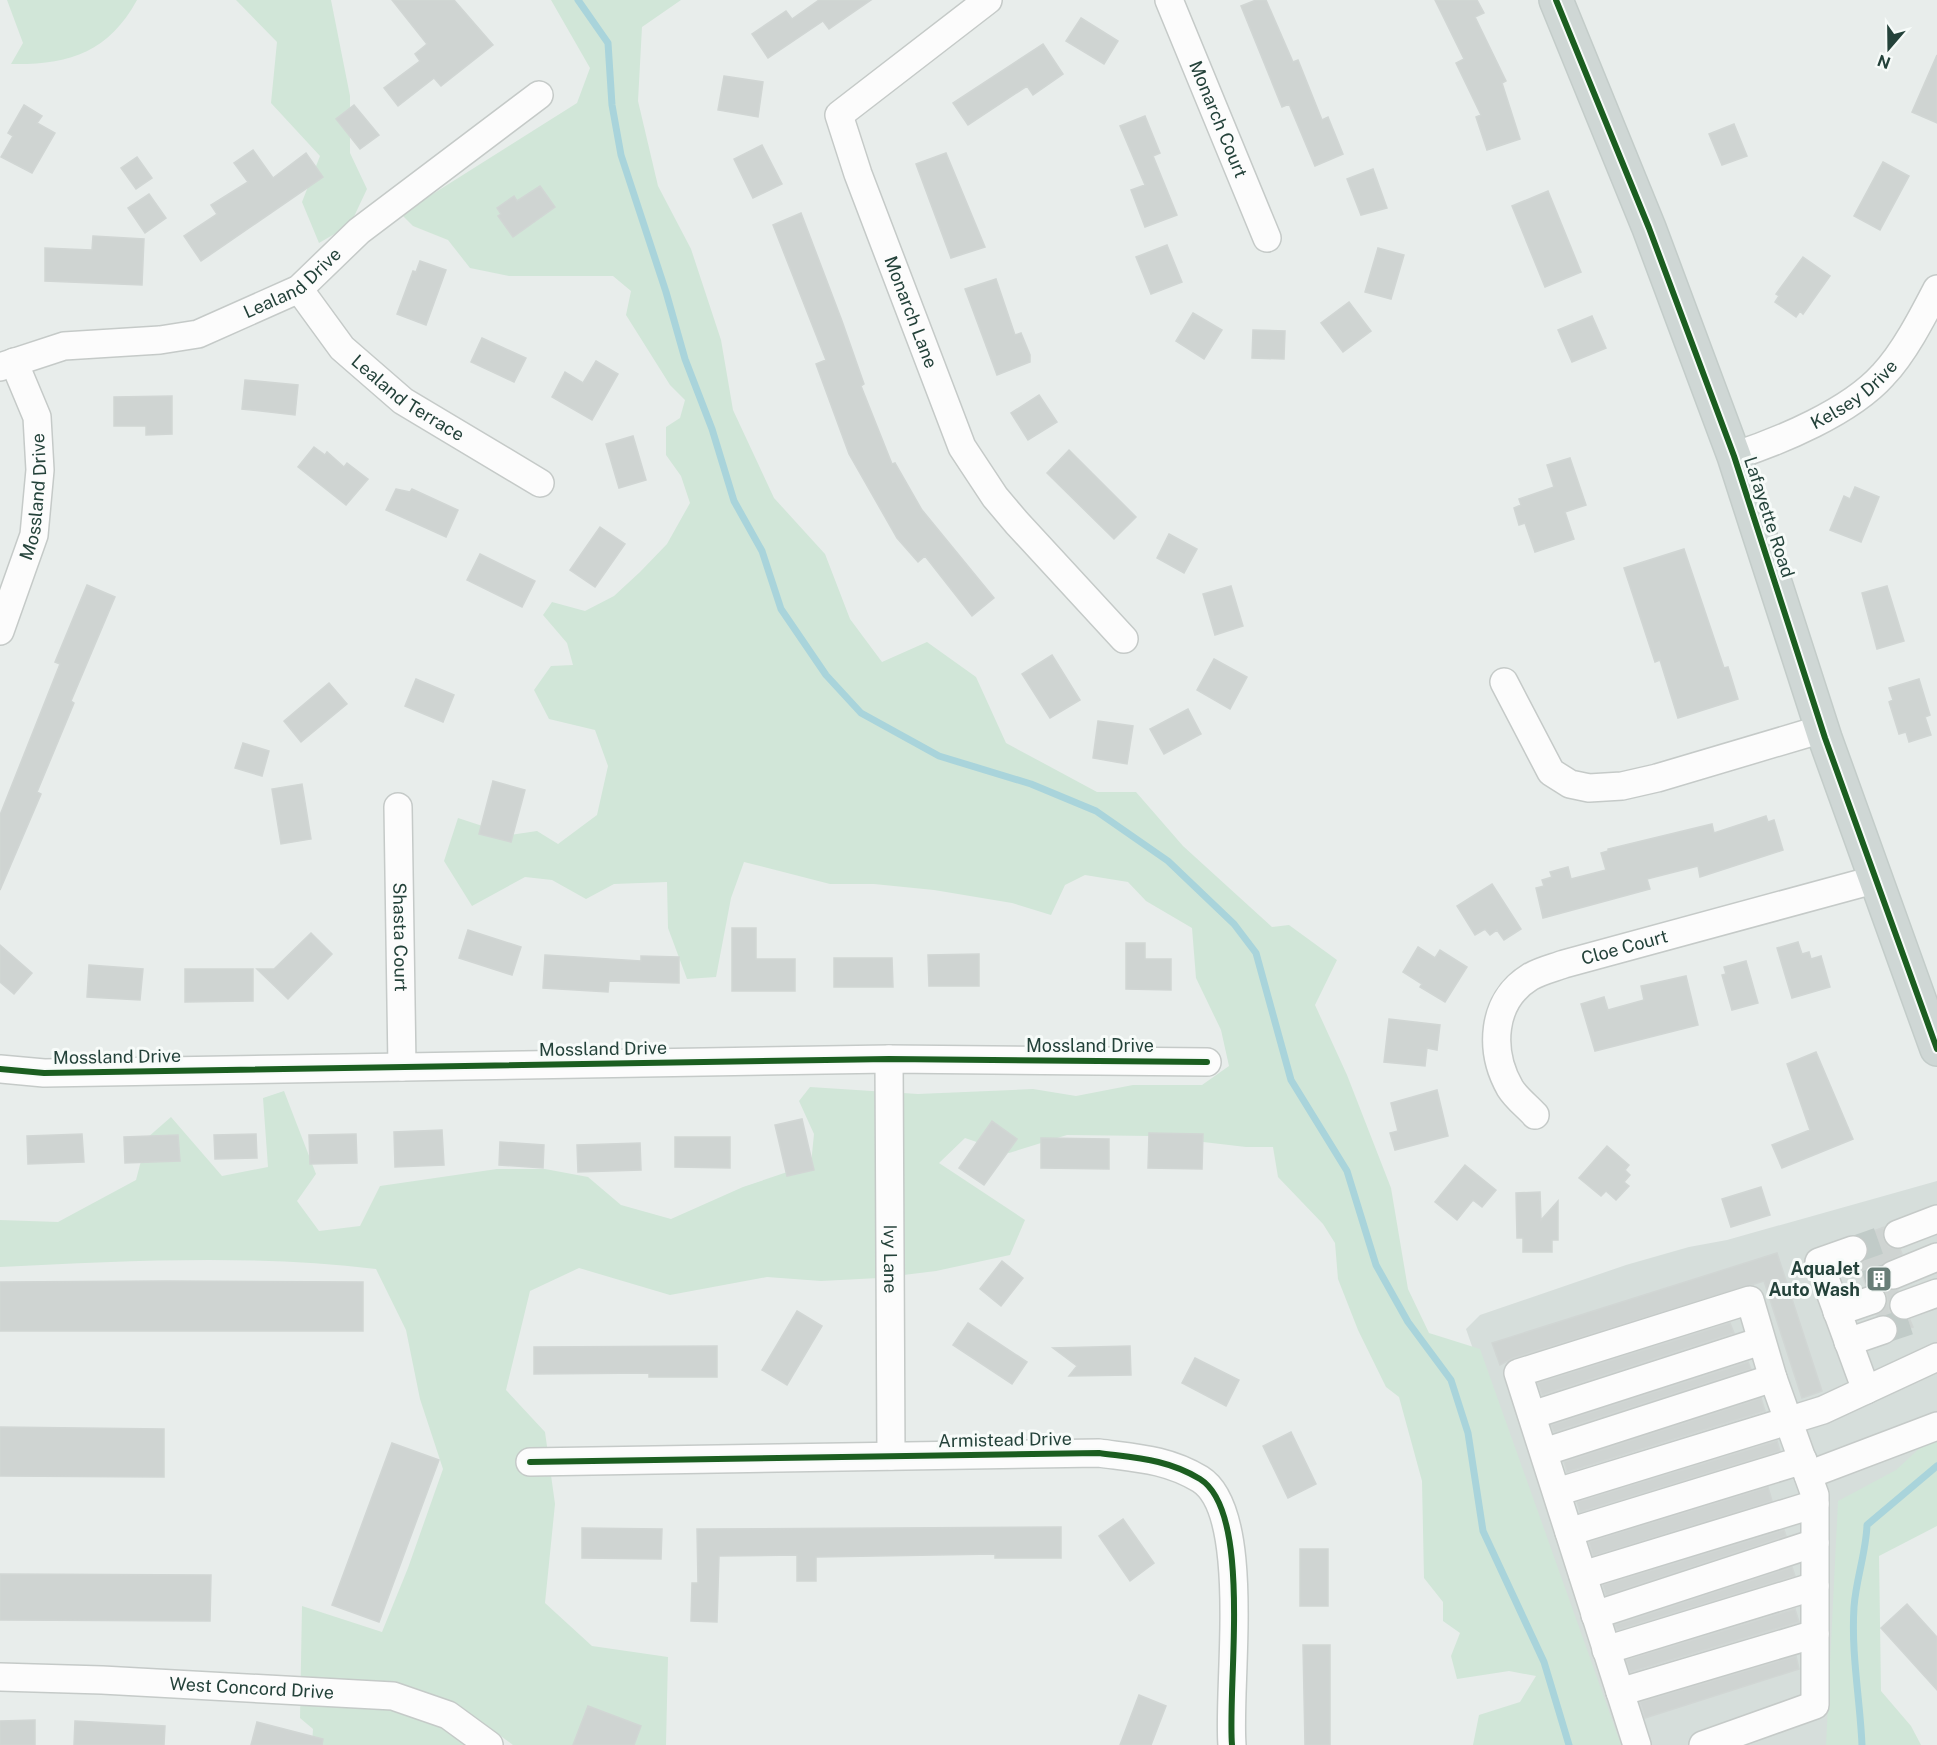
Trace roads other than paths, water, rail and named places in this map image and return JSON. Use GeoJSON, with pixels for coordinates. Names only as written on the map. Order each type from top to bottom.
{"type":"FeatureCollection","features":[{"type":"Feature","properties":{"kind":"main road","name":"Lafayette Road"},"geometry":{"type":"LineString","coordinates":[[1556,0],[1648,228],[1734,456],[1822,729],[1937,1049]]}},
{"type":"Feature","properties":{"kind":"street","name":"Monarch Lane"},"geometry":{"type":"LineString","coordinates":[[988,0],[839,115],[858,174],[962,447],[995,497],[1124,639]]}},
{"type":"Feature","properties":{"kind":"street","name":"Monarch Court"},"geometry":{"type":"LineString","coordinates":[[1169,0],[1267,238]]}},
{"type":"Feature","properties":{"kind":"street","name":"Lealand Drive"},"geometry":{"type":"LineString","coordinates":[[7,364],[64,346],[160,339],[198,333],[299,289],[359,231],[539,95]]}},
{"type":"Feature","properties":{"kind":"street","name":"Lealand Terrace"},"geometry":{"type":"LineString","coordinates":[[299,289],[342,348],[403,401],[540,483]]}},
{"type":"Feature","properties":{"kind":"street","name":"Kelsey Drive"},"geometry":{"type":"LineString","coordinates":[[1734,456],[1827,417],[1883,376],[1937,289]]}},
{"type":"Feature","properties":{"kind":"street","name":"Mossland Drive"},"geometry":{"type":"LineString","coordinates":[[0,631],[34,535],[40,470],[37,417],[7,364]]}},
{"type":"Feature","properties":{"kind":"street"},"geometry":{"type":"LineString","coordinates":[[1504,682],[1551,772],[1570,784],[1589,788],[1622,786],[1657,778],[1822,729]]}},
{"type":"Feature","properties":{"kind":"street","name":"Shasta Court"},"geometry":{"type":"LineString","coordinates":[[398,807],[402,1067]]}},
{"type":"Feature","properties":{"kind":"street","name":"Cloe Court"},"geometry":{"type":"LineString","coordinates":[[1535,1115],[1510,1088],[1495,1043],[1500,1014],[1509,994],[1530,977],[1564,964],[1877,879]]}},
{"type":"Feature","properties":{"kind":"street","name":"Mossland Drive"},"geometry":{"type":"LineString","coordinates":[[0,1069],[44,1073],[889,1059],[1208,1062]]}},
{"type":"Feature","properties":{"kind":"street","name":"Ivy Lane"},"geometry":{"type":"LineString","coordinates":[[889,1059],[891,1456]]}},
{"type":"Feature","properties":{"kind":"street"},"geometry":{"type":"LineString","coordinates":[[1898,1234],[1936,1223]]}},
{"type":"Feature","properties":{"kind":"street"},"geometry":{"type":"LineString","coordinates":[[1852,1250],[1819,1262],[1866,1390]]}},
{"type":"Feature","properties":{"kind":"street"},"geometry":{"type":"LineString","coordinates":[[1901,1297],[1937,1257]]}},
{"type":"Feature","properties":{"kind":"street"},"geometry":{"type":"LineString","coordinates":[[1901,1297],[1937,1276]]}},
{"type":"Feature","properties":{"kind":"street"},"geometry":{"type":"LineString","coordinates":[[1901,1297],[1937,1293]]}},
{"type":"Feature","properties":{"kind":"street"},"geometry":{"type":"LineString","coordinates":[[1901,1297],[1937,1311]]}},
{"type":"Feature","properties":{"kind":"street"},"geometry":{"type":"LineString","coordinates":[[1637,1745],[1518,1373],[1750,1300],[1773,1378],[1815,1494],[1815,1705],[1702,1745]]}},
{"type":"Feature","properties":{"kind":"street"},"geometry":{"type":"LineString","coordinates":[[1840,1319],[1874,1307],[1840,1319]]}},
{"type":"Feature","properties":{"kind":"street"},"geometry":{"type":"LineString","coordinates":[[1532,1415],[1761,1341]]}},
{"type":"Feature","properties":{"kind":"street"},"geometry":{"type":"LineString","coordinates":[[1557,1492],[1823,1410],[1937,1357]]}},
{"type":"Feature","properties":{"kind":"street"},"geometry":{"type":"LineString","coordinates":[[1544,1452],[1773,1378]]}},
{"type":"Feature","properties":{"kind":"street"},"geometry":{"type":"LineString","coordinates":[[1569,1532],[1805,1468],[1937,1426]]}},
{"type":"Feature","properties":{"kind":"street","name":"Armistead Drive"},"geometry":{"type":"LineString","coordinates":[[530,1461],[1099,1453],[1165,1461],[1202,1480],[1223,1506],[1232,1555],[1232,1745]]}},
{"type":"Feature","properties":{"kind":"street"},"geometry":{"type":"LineString","coordinates":[[1583,1575],[1815,1504]]}},
{"type":"Feature","properties":{"kind":"street"},"geometry":{"type":"LineString","coordinates":[[1595,1615],[1815,1543]]}},
{"type":"Feature","properties":{"kind":"street"},"geometry":{"type":"LineString","coordinates":[[1606,1650],[1815,1586]]}},
{"type":"Feature","properties":{"kind":"street"},"geometry":{"type":"LineString","coordinates":[[1620,1692],[1815,1634]]}},
{"type":"Feature","properties":{"kind":"street","name":"West Concord Drive"},"geometry":{"type":"LineString","coordinates":[[0,1677],[102,1680],[393,1696],[448,1715],[489,1745]]}},
{"type":"Feature","properties":{"kind":"waterway"},"geometry":{"type":"LineString","coordinates":[[578,0],[608,43],[612,105],[621,155],[666,292],[685,359],[712,429],[734,501],[762,551],[781,609],[826,675],[861,713],[939,756],[1031,784],[1096,811],[1168,861],[1234,924],[1256,953],[1291,1080],[1347,1171],[1376,1265],[1408,1322],[1451,1380],[1468,1433],[1483,1531],[1544,1662],[1569,1745]]}},
{"type":"Feature","properties":{"kind":"waterway"},"geometry":{"type":"LineString","coordinates":[[1862,1745],[1853,1625],[1855,1597],[1867,1525],[1937,1466]]}},
{"type":"Feature","properties":{"kind":"tunnel"},"geometry":{"type":"LineString","coordinates":[[1853,1250],[1898,1234]]}},
{"type":"Feature","properties":{"kind":"tunnel"},"geometry":{"type":"LineString","coordinates":[[1866,1284],[1893,1275]]}},
{"type":"Feature","properties":{"kind":"tunnel"},"geometry":{"type":"LineString","coordinates":[[1883,1330],[1910,1321]]}},
{"type":"Feature","properties":{"kind":"place","name":"AquaJet Auto Wash"},"geometry":{"type":"Point","coordinates":[1879,1279]}}]}
